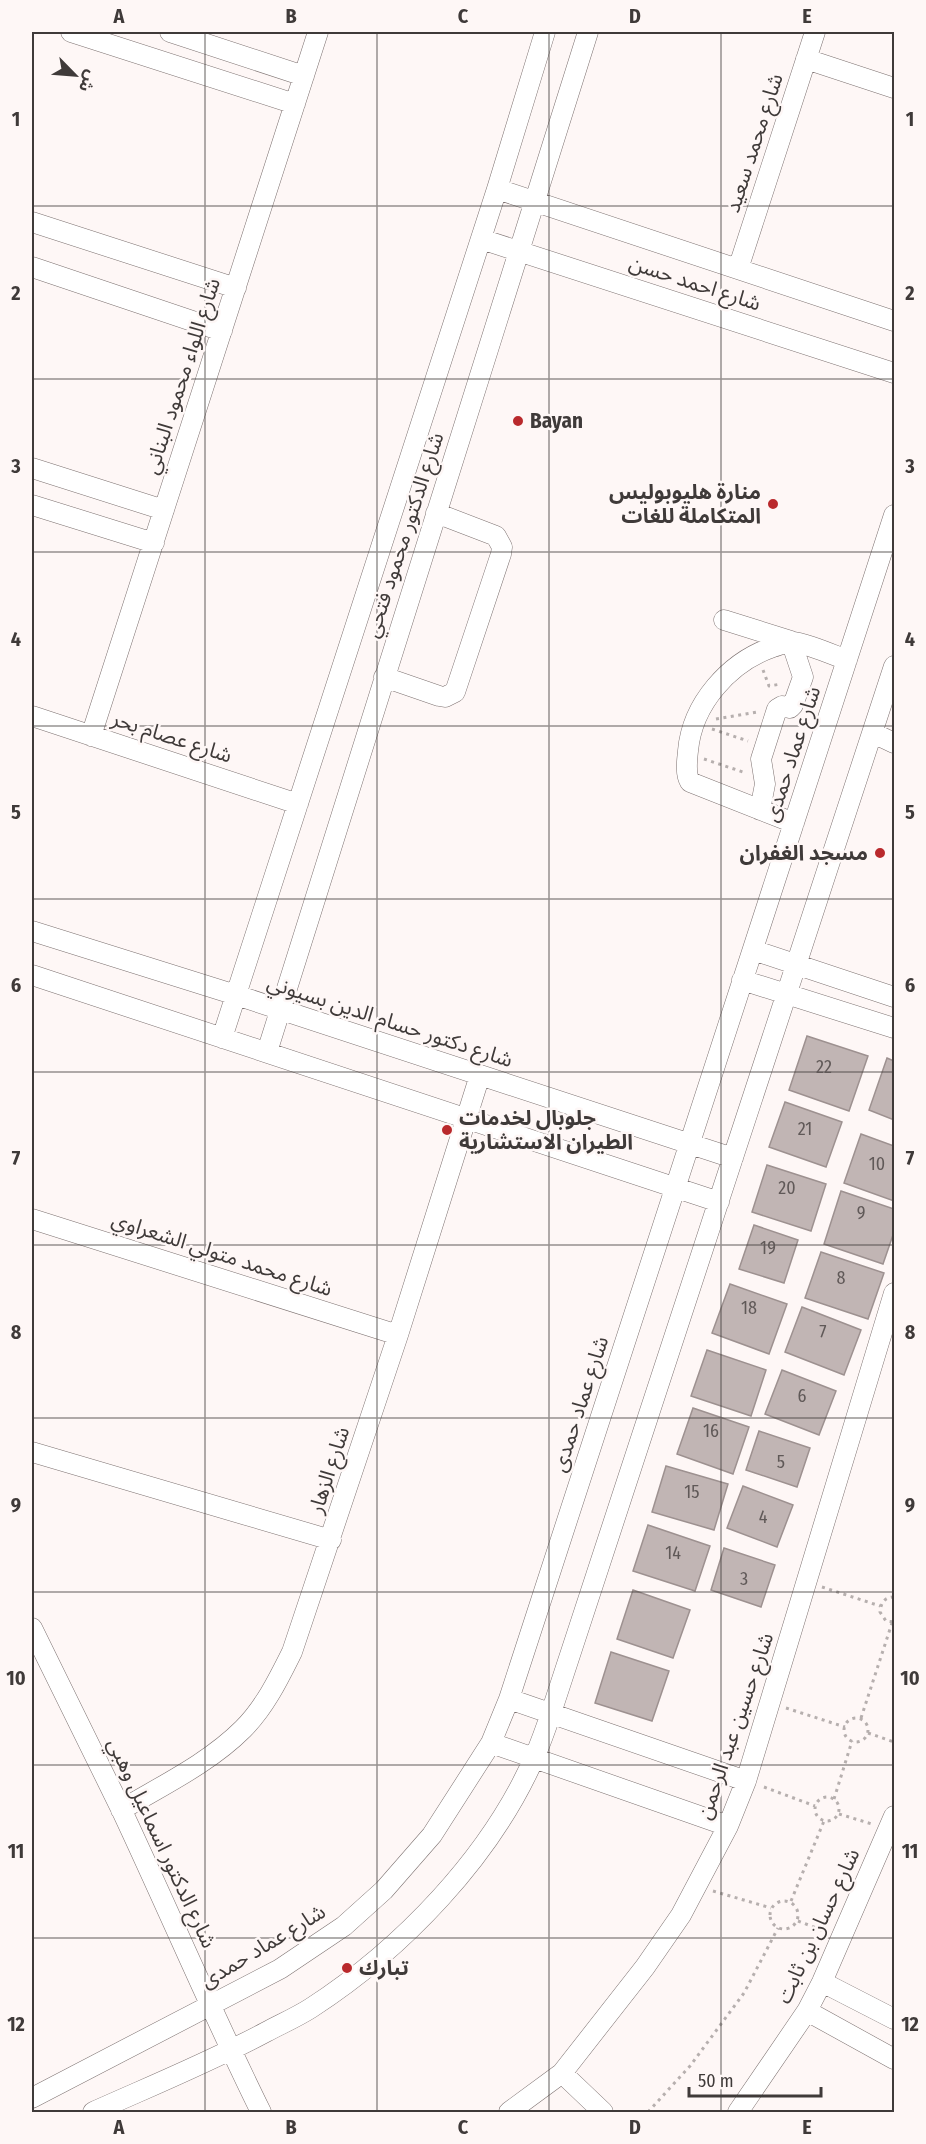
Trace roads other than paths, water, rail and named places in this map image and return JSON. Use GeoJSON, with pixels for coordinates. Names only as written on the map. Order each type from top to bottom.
{"type":"FeatureCollection","features":[{"type":"Feature","properties":{"kind":"street"},"geometry":{"type":"LineString","coordinates":[[71,32],[295,104]]}},
{"type":"Feature","properties":{"kind":"street"},"geometry":{"type":"LineString","coordinates":[[170,32],[304,76]]}},
{"type":"Feature","properties":{"kind":"street","name":"شارع اللواء محمود البناني"},"geometry":{"type":"LineString","coordinates":[[91,736],[318,32]]}},
{"type":"Feature","properties":{"kind":"street","name":"شارع الدكتور محمود فتحي"},"geometry":{"type":"LineString","coordinates":[[222,1038],[481,239],[545,32]]}},
{"type":"Feature","properties":{"kind":"street","name":"شارع الدكتور محمود فتحي"},"geometry":{"type":"LineString","coordinates":[[267,1052],[588,32]]}},
{"type":"Feature","properties":{"kind":"street","name":"شارع محمد سعيد"},"geometry":{"type":"LineString","coordinates":[[738,269],[815,32]]}},
{"type":"Feature","properties":{"kind":"street"},"geometry":{"type":"LineString","coordinates":[[806,59],[894,88]]}},
{"type":"Feature","properties":{"kind":"street","name":"شارع احمد حسن"},"geometry":{"type":"LineString","coordinates":[[497,189],[894,321]]}},
{"type":"Feature","properties":{"kind":"street"},"geometry":{"type":"LineString","coordinates":[[32,222],[236,288]]}},
{"type":"Feature","properties":{"kind":"street","name":"شارع احمد حسن"},"geometry":{"type":"LineString","coordinates":[[481,239],[894,373]]}},
{"type":"Feature","properties":{"kind":"street"},"geometry":{"type":"LineString","coordinates":[[32,267],[222,331]]}},
{"type":"Feature","properties":{"kind":"street"},"geometry":{"type":"LineString","coordinates":[[32,468],[164,510]]}},
{"type":"Feature","properties":{"kind":"street"},"geometry":{"type":"LineString","coordinates":[[32,505],[154,543]]}},
{"type":"Feature","properties":{"kind":"street"},"geometry":{"type":"LineString","coordinates":[[384,678],[445,697],[455,692],[501,554],[502,547],[496,536],[436,513]]}},
{"type":"Feature","properties":{"kind":"street","name":"شارع عماد حمدى"},"geometry":{"type":"LineString","coordinates":[[32,2098],[280,1969],[344,1926],[384,1890],[432,1835],[491,1743],[509,1699],[894,515]]}},
{"type":"Feature","properties":{"kind":"street"},"geometry":{"type":"LineString","coordinates":[[724,620],[847,660]]}},
{"type":"Feature","properties":{"kind":"street"},"geometry":{"type":"LineString","coordinates":[[791,641],[757,654],[732,669],[710,693],[693,723],[687,754],[687,771],[690,782],[794,823]]}},
{"type":"Feature","properties":{"kind":"street"},"geometry":{"type":"LineString","coordinates":[[760,810],[764,797],[765,779],[761,759],[777,709],[782,706],[789,708],[793,705],[803,677],[791,641]]}},
{"type":"Feature","properties":{"kind":"street"},"geometry":{"type":"LineString","coordinates":[[93,2112],[230,2051],[310,2008],[378,1958],[430,1909],[479,1852],[504,1813],[534,1758],[551,1713],[894,666]]}},
{"type":"Feature","properties":{"kind":"street","name":"شارع عصام بحر"},"geometry":{"type":"LineString","coordinates":[[32,716],[298,804]]}},
{"type":"Feature","properties":{"kind":"street"},"geometry":{"type":"LineString","coordinates":[[873,733],[894,743]]}},
{"type":"Feature","properties":{"kind":"street","name":"شارع دكتور حسام الدين بسيوني"},"geometry":{"type":"LineString","coordinates":[[32,931],[236,995],[733,1158]]}},
{"type":"Feature","properties":{"kind":"street"},"geometry":{"type":"LineString","coordinates":[[753,950],[894,998]]}},
{"type":"Feature","properties":{"kind":"street"},"geometry":{"type":"LineString","coordinates":[[32,975],[718,1202]]}},
{"type":"Feature","properties":{"kind":"street"},"geometry":{"type":"LineString","coordinates":[[742,980],[894,1028]]}},
{"type":"Feature","properties":{"kind":"street","name":"شارع الزهار"},"geometry":{"type":"LineString","coordinates":[[121,1810],[206,1760],[244,1728],[272,1691],[292,1652],[398,1335],[480,1075]]}},
{"type":"Feature","properties":{"kind":"street","name":"شارع محمد متولي الشعراوي"},"geometry":{"type":"LineString","coordinates":[[32,1219],[398,1335]]}},
{"type":"Feature","properties":{"kind":"street","name":"شارع حسين عبد الرحمن"},"geometry":{"type":"LineString","coordinates":[[509,2112],[562,2073],[645,1967],[681,1915],[728,1826],[746,1781],[807,1582],[888,1336],[894,1293]]}},
{"type":"Feature","properties":{"kind":"street"},"geometry":{"type":"LineString","coordinates":[[32,1452],[331,1540]]}},
{"type":"Feature","properties":{"kind":"street","name":"شارع الدكتور اسماعيل وهبي"},"geometry":{"type":"LineString","coordinates":[[32,1628],[121,1810],[212,2006],[230,2051],[261,2112]]}},
{"type":"Feature","properties":{"kind":"street"},"geometry":{"type":"LineString","coordinates":[[509,1699],[746,1781]]}},
{"type":"Feature","properties":{"kind":"street"},"geometry":{"type":"LineString","coordinates":[[491,1743],[728,1826]]}},
{"type":"Feature","properties":{"kind":"street","name":"شارع حسان بن ثابت"},"geometry":{"type":"LineString","coordinates":[[738,2112],[807,2011],[842,1938],[892,1822]]}},
{"type":"Feature","properties":{"kind":"street"},"geometry":{"type":"LineString","coordinates":[[822,1982],[894,2019]]}},
{"type":"Feature","properties":{"kind":"street"},"geometry":{"type":"LineString","coordinates":[[807,2011],[894,2059]]}},
{"type":"Feature","properties":{"kind":"street"},"geometry":{"type":"LineString","coordinates":[[562,2073],[603,2112]]}},
{"type":"Feature","properties":{"kind":"place","name":"Bayan"},"geometry":{"type":"Point","coordinates":[518,421]}},
{"type":"Feature","properties":{"kind":"place","name":"منارة هليوبوليس المتكاملة للغات"},"geometry":{"type":"Point","coordinates":[773,504]}},
{"type":"Feature","properties":{"kind":"place","name":"مسجد الغفران"},"geometry":{"type":"Point","coordinates":[880,853]}},
{"type":"Feature","properties":{"kind":"place","name":"جلوبال لخدمات الطيران الاستشارية"},"geometry":{"type":"Point","coordinates":[447,1130]}},
{"type":"Feature","properties":{"kind":"place","name":"تبارك"},"geometry":{"type":"Point","coordinates":[347,1968]}}]}
